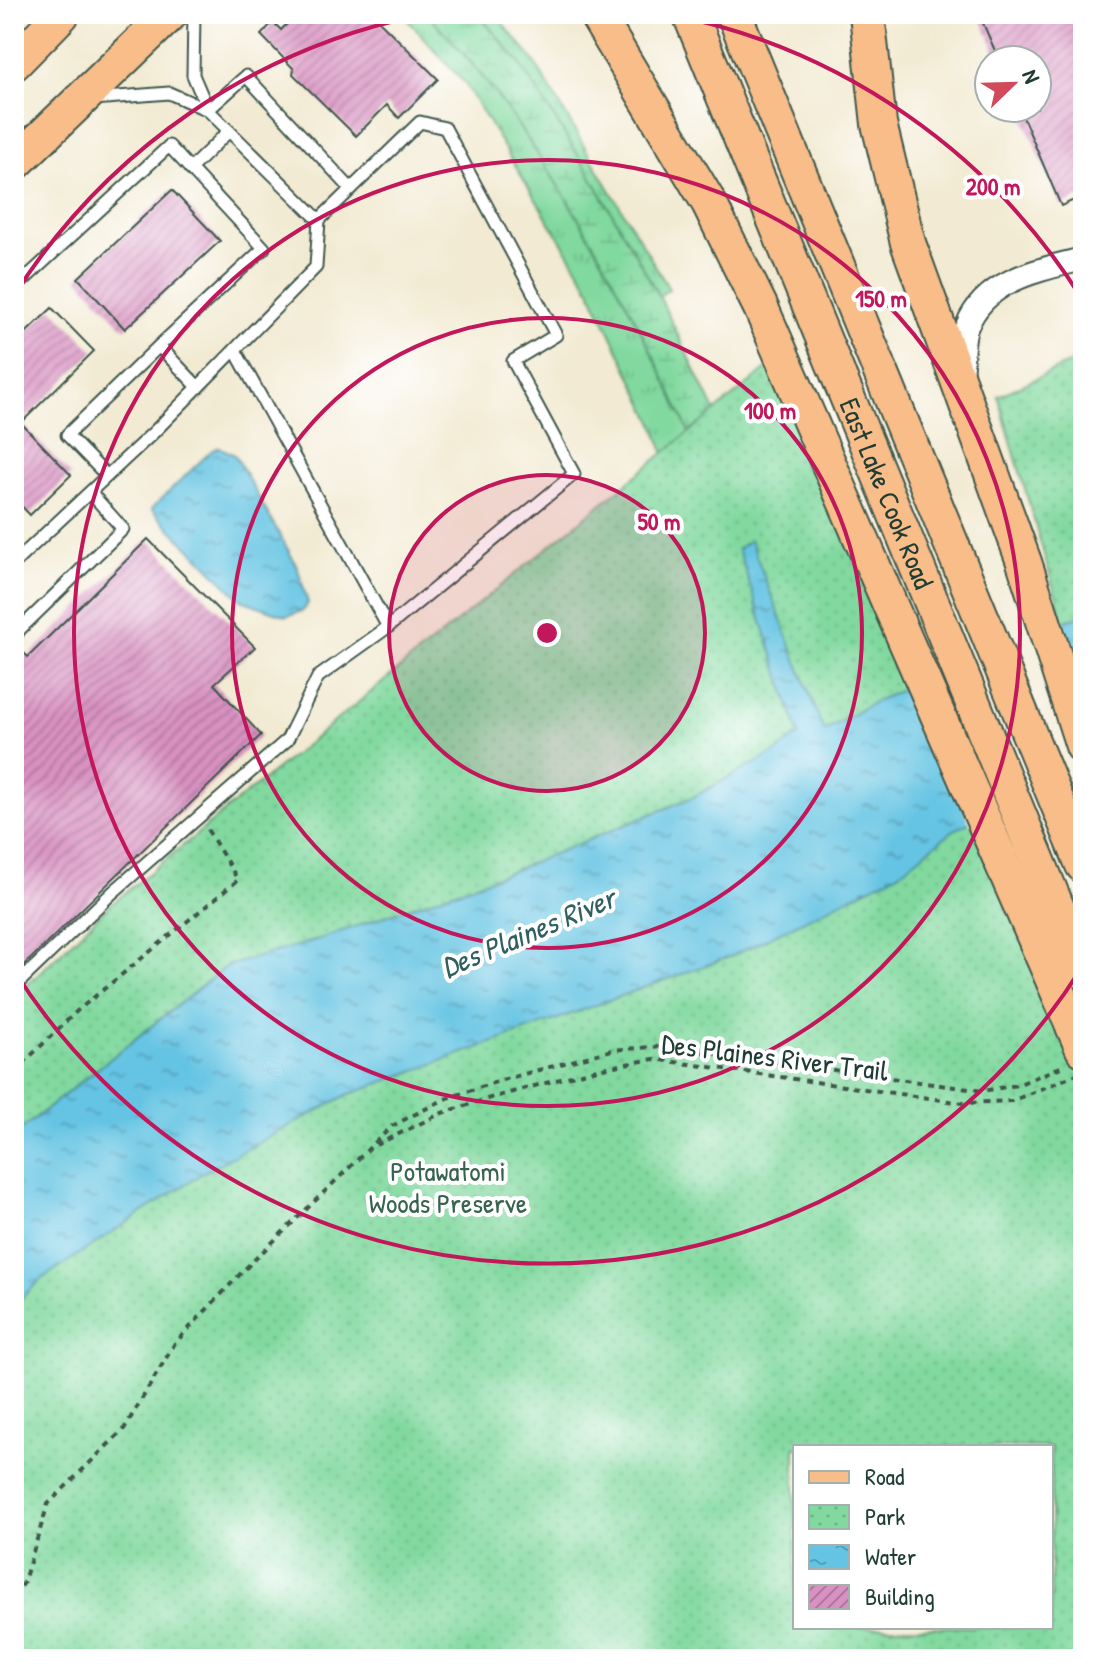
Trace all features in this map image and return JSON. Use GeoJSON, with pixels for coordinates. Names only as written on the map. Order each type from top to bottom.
{"type":"FeatureCollection","features":[{"type":"Feature","properties":{"kind":"main road"},"geometry":{"type":"LineString","coordinates":[[14,63],[62,14]]}},
{"type":"Feature","properties":{"kind":"main road"},"geometry":{"type":"LineString","coordinates":[[14,164],[170,14]]}},
{"type":"Feature","properties":{"kind":"main road"},"geometry":{"type":"LineString","coordinates":[[596,14],[709,203],[761,308],[1083,1049]]}},
{"type":"Feature","properties":{"kind":"main road","name":"East Lake Cook Road"},"geometry":{"type":"LineString","coordinates":[[690,14],[1083,971]]}},
{"type":"Feature","properties":{"kind":"main road","name":"East Lake Cook Road"},"geometry":{"type":"LineString","coordinates":[[734,14],[1083,865]]}},
{"type":"Feature","properties":{"kind":"main road"},"geometry":{"type":"LineString","coordinates":[[867,14],[879,124],[908,243],[1037,606],[1083,746]]}},
{"type":"Feature","properties":{"kind":"street"},"geometry":{"type":"LineString","coordinates":[[960,390],[966,328],[979,306],[997,288],[1013,280],[1031,272],[1083,259]]}},
{"type":"Feature","properties":{"kind":"lane"},"geometry":{"type":"LineString","coordinates":[[194,14],[193,75],[208,110]]}},
{"type":"Feature","properties":{"kind":"lane"},"geometry":{"type":"LineString","coordinates":[[208,110],[246,76],[351,189]]}},
{"type":"Feature","properties":{"kind":"lane"},"geometry":{"type":"LineString","coordinates":[[80,101],[169,93],[208,110],[319,220]]}},
{"type":"Feature","properties":{"kind":"lane"},"geometry":{"type":"LineString","coordinates":[[14,987],[112,893],[287,740],[318,677],[388,627],[574,474],[513,361],[556,335],[445,128],[420,122],[319,220],[316,267],[107,476],[16,558]]}},
{"type":"Feature","properties":{"kind":"lane"},"geometry":{"type":"LineString","coordinates":[[190,169],[229,131]]}},
{"type":"Feature","properties":{"kind":"lane"},"geometry":{"type":"LineString","coordinates":[[14,289],[169,146],[264,248],[67,435],[107,476]]}},
{"type":"Feature","properties":{"kind":"lane"},"geometry":{"type":"LineString","coordinates":[[159,346],[198,387]]}},
{"type":"Feature","properties":{"kind":"lane"},"geometry":{"type":"LineString","coordinates":[[235,350],[388,627]]}},
{"type":"Feature","properties":{"kind":"lane"},"geometry":{"type":"LineString","coordinates":[[17,635],[123,529],[90,492]]}},
{"type":"Feature","properties":{"kind":"lane"},"geometry":{"type":"LineString","coordinates":[[14,614],[17,635]]}},
{"type":"Feature","properties":{"kind":"path"},"geometry":{"type":"LineString","coordinates":[[14,1072],[77,1011],[238,880],[199,817]]}},
{"type":"Feature","properties":{"kind":"path"},"geometry":{"type":"LineString","coordinates":[[14,1596],[23,1584],[48,1504],[124,1429],[175,1343],[267,1247],[392,1126],[445,1099],[612,1050],[676,1048],[983,1091],[1017,1085],[1044,1074]]}},
{"type":"Feature","properties":{"kind":"path","name":"Des Plaines River Trail"},"geometry":{"type":"LineString","coordinates":[[374,1146],[442,1113],[487,1099],[597,1069],[654,1059],[963,1103],[1012,1101],[1083,1072]]}},
{"type":"Feature","properties":{"kind":"green space"},"geometry":{"type":"Polygon","coordinates":[[[402,14],[427,14],[493,90],[579,218],[630,310],[676,403],[738,549],[717,603],[654,424],[585,280],[464,82],[402,14]]]}},
{"type":"Feature","properties":{"kind":"green space"},"geometry":{"type":"Polygon","coordinates":[[[427,14],[478,14],[519,62],[588,171],[659,296],[715,411],[750,540],[738,549],[654,356],[579,218],[478,71],[427,14]]]}},
{"type":"Feature","properties":{"kind":"green space"},"geometry":{"type":"Polygon","coordinates":[[[478,14],[495,14],[532,58],[669,289],[659,296],[588,171],[519,62],[478,14]]]}},
{"type":"Feature","properties":{"kind":"green space"},"geometry":{"type":"Polygon","coordinates":[[[1083,357],[1083,689],[998,396],[1083,357]]]}},
{"type":"Feature","properties":{"kind":"green space","name":"Potawatomi Woods Preserve"},"geometry":{"type":"Polygon","coordinates":[[[775,362],[1083,1068],[1083,1659],[14,1659],[14,998],[104,910],[775,362]]]}},
{"type":"Feature","properties":{"kind":"water"},"geometry":{"type":"Polygon","coordinates":[[[219,447],[235,455],[297,566],[308,603],[303,611],[286,616],[241,600],[151,509],[212,450],[219,447]]]}},
{"type":"Feature","properties":{"kind":"water","name":"Des Plaines River"},"geometry":{"type":"Polygon","coordinates":[[[750,540],[824,731],[878,700],[1083,614],[1083,769],[954,830],[899,873],[732,956],[347,1095],[204,1172],[40,1280],[14,1305],[14,1135],[227,966],[320,939],[507,873],[693,797],[778,751],[799,734],[738,549],[750,540]]]}},
{"type":"Feature","properties":{"kind":"pier"},"geometry":{"type":"Polygon","coordinates":[[[1062,616],[1083,689],[1083,774],[971,826],[909,683],[1062,616]]]}},
{"type":"Feature","properties":{"kind":"building"},"geometry":{"type":"Polygon","coordinates":[[[297,14],[372,14],[438,79],[399,118],[387,105],[356,136],[293,74],[294,69],[261,35],[273,22],[281,30],[297,14]]]}},
{"type":"Feature","properties":{"kind":"building"},"geometry":{"type":"Polygon","coordinates":[[[979,14],[1083,14],[1083,196],[1061,206],[1026,124],[1053,124],[1053,44],[992,44],[979,14]]]}},
{"type":"Feature","properties":{"kind":"building"},"geometry":{"type":"Polygon","coordinates":[[[172,190],[220,241],[125,329],[78,278],[172,190]]]}},
{"type":"Feature","properties":{"kind":"building"},"geometry":{"type":"Polygon","coordinates":[[[52,308],[94,351],[21,423],[71,475],[30,515],[14,498],[14,344],[52,308]]]}},
{"type":"Feature","properties":{"kind":"building"},"geometry":{"type":"Polygon","coordinates":[[[148,539],[255,647],[214,684],[261,735],[14,975],[14,648],[18,647],[28,657],[148,539]]]}}]}
